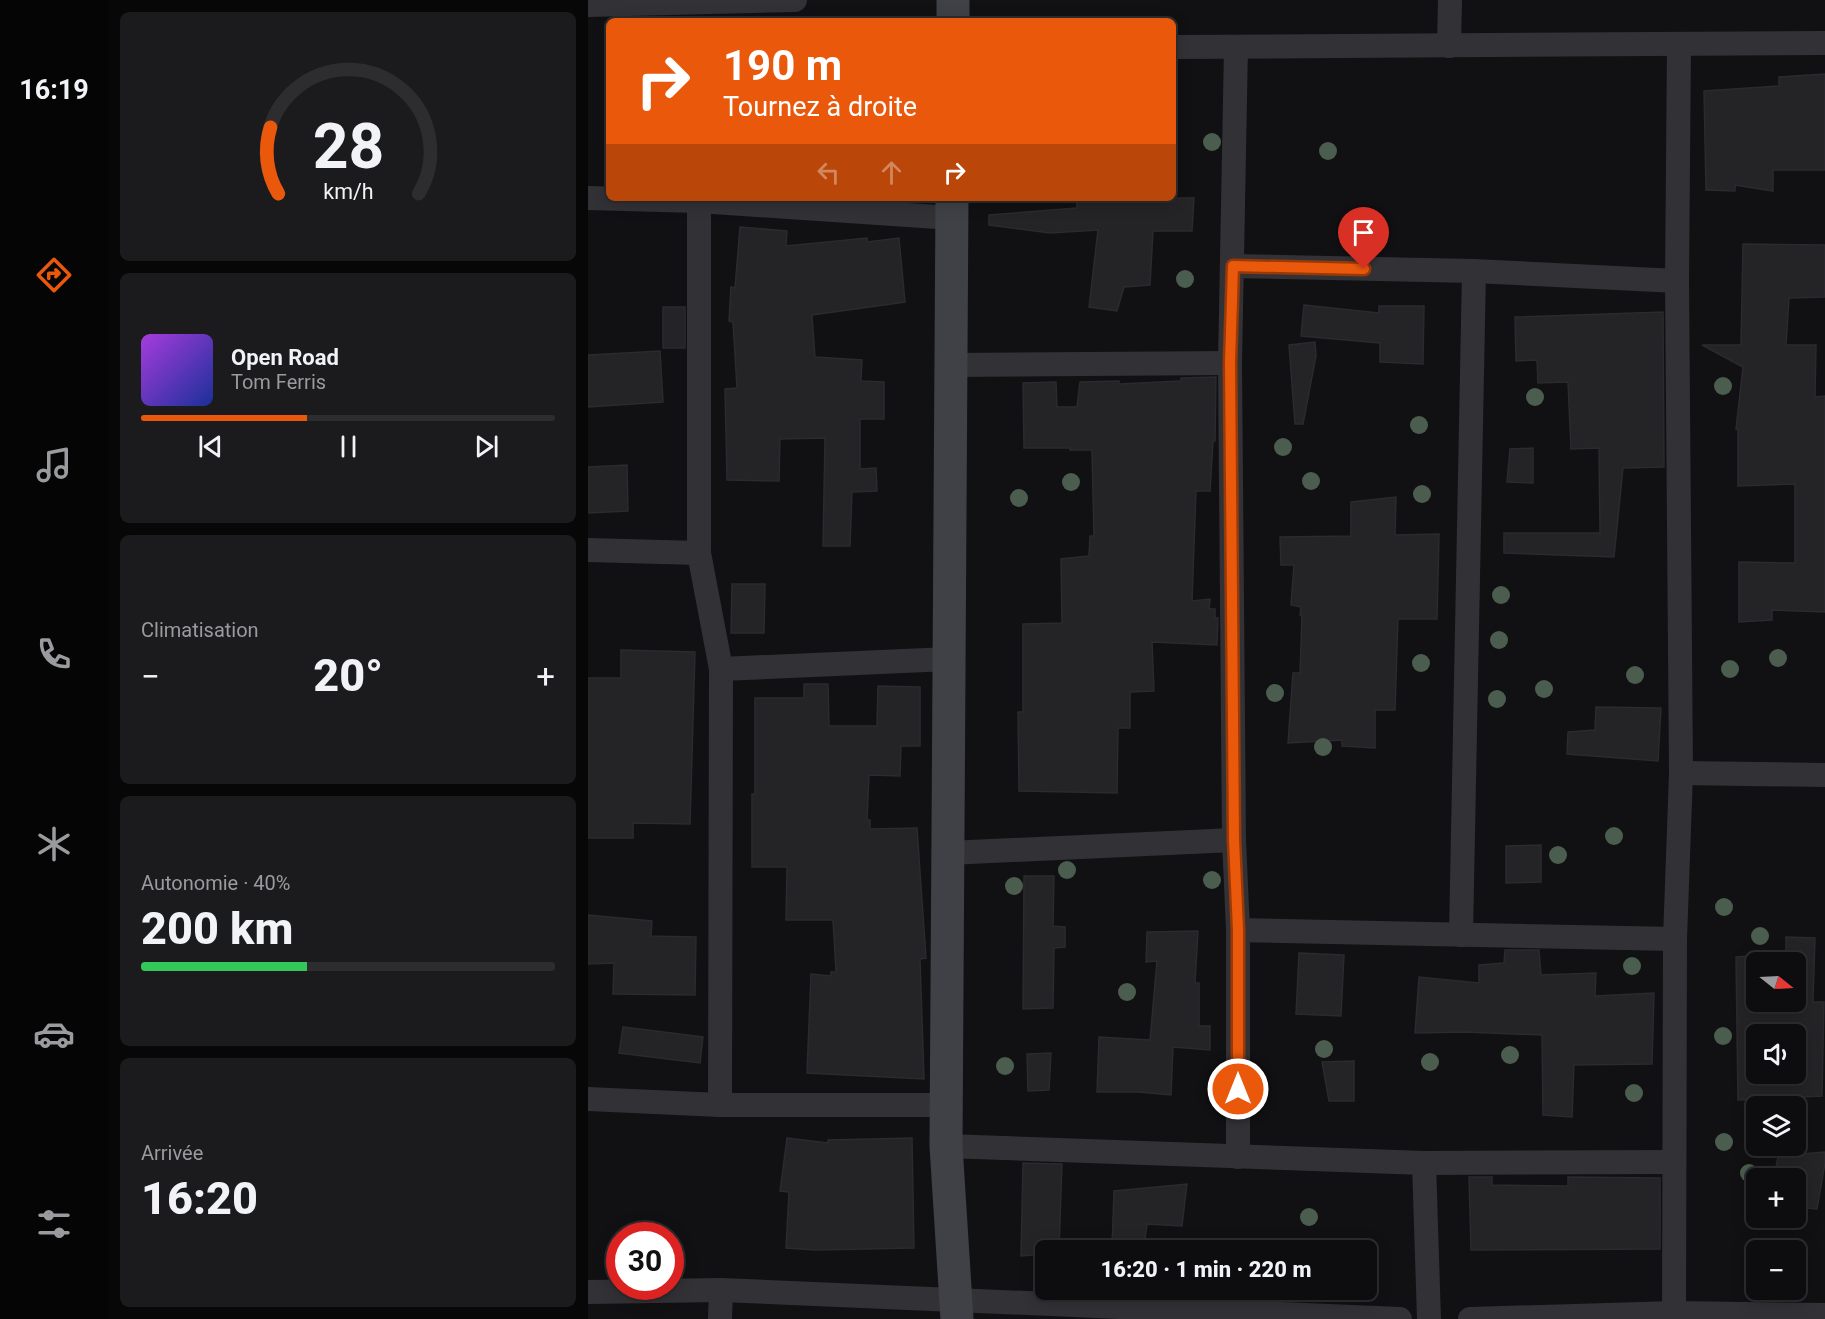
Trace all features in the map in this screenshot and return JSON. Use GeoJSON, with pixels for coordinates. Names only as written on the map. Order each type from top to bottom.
{"type":"FeatureCollection","features":[{"type":"Feature","properties":{"kind":"street"},"geometry":{"type":"LineString","coordinates":[[588,5],[795,0]]}},
{"type":"Feature","properties":{"kind":"street"},"geometry":{"type":"LineString","coordinates":[[953,0],[953,18]]}},
{"type":"Feature","properties":{"kind":"street"},"geometry":{"type":"LineString","coordinates":[[1449,46],[1450,0]]}},
{"type":"Feature","properties":{"kind":"street"},"geometry":{"type":"LineString","coordinates":[[1674,1316],[1675,939],[1681,773],[1677,281],[1679,44]]}},
{"type":"Feature","properties":{"kind":"street"},"geometry":{"type":"LineString","coordinates":[[1176,47],[1825,44]]}},
{"type":"Feature","properties":{"kind":"street"},"geometry":{"type":"LineString","coordinates":[[1236,47],[1230,363],[1234,840],[1238,930],[1238,1157]]}},
{"type":"Feature","properties":{"kind":"street"},"geometry":{"type":"LineString","coordinates":[[588,198],[606,198]]}},
{"type":"Feature","properties":{"kind":"street"},"geometry":{"type":"LineString","coordinates":[[720,1105],[721,669],[699,553],[699,201],[952,208],[946,1146],[957,1310]]}},
{"type":"Feature","properties":{"kind":"street"},"geometry":{"type":"LineString","coordinates":[[1233,266],[1474,271],[1677,281]]}},
{"type":"Feature","properties":{"kind":"street"},"geometry":{"type":"LineString","coordinates":[[1461,935],[1474,271]]}},
{"type":"Feature","properties":{"kind":"street"},"geometry":{"type":"LineString","coordinates":[[951,365],[1230,363]]}},
{"type":"Feature","properties":{"kind":"street"},"geometry":{"type":"LineString","coordinates":[[588,550],[699,553]]}},
{"type":"Feature","properties":{"kind":"street"},"geometry":{"type":"LineString","coordinates":[[721,669],[949,659]]}},
{"type":"Feature","properties":{"kind":"street"},"geometry":{"type":"LineString","coordinates":[[1681,773],[1825,775]]}},
{"type":"Feature","properties":{"kind":"street"},"geometry":{"type":"LineString","coordinates":[[948,853],[1234,840]]}},
{"type":"Feature","properties":{"kind":"street"},"geometry":{"type":"LineString","coordinates":[[1238,930],[1675,939]]}},
{"type":"Feature","properties":{"kind":"street"},"geometry":{"type":"LineString","coordinates":[[588,1099],[720,1105],[946,1105]]}},
{"type":"Feature","properties":{"kind":"street"},"geometry":{"type":"LineString","coordinates":[[946,1146],[1424,1163],[1674,1162]]}},
{"type":"Feature","properties":{"kind":"street"},"geometry":{"type":"LineString","coordinates":[[1424,1163],[1429,1319]]}},
{"type":"Feature","properties":{"kind":"street"},"geometry":{"type":"LineString","coordinates":[[720,1319],[721,1290]]}},
{"type":"Feature","properties":{"kind":"street"},"geometry":{"type":"LineString","coordinates":[[588,1292],[721,1290],[957,1310],[1400,1319]]}},
{"type":"Feature","properties":{"kind":"street"},"geometry":{"type":"LineString","coordinates":[[1470,1319],[1825,1315]]}},
{"type":"Feature","properties":{"kind":"building"},"geometry":{"type":"Polygon","coordinates":[[[1825,74],[1825,170],[1773,170],[1773,191],[1735,185],[1735,191],[1706,190],[1704,91],[1779,86],[1779,77],[1825,74]]]}},
{"type":"Feature","properties":{"kind":"building"},"geometry":{"type":"Polygon","coordinates":[[[1176,198],[1194,198],[1192,231],[1153,231],[1150,285],[1124,287],[1117,311],[1089,307],[1098,230],[1050,233],[989,225],[989,215],[1077,208],[1077,201],[1176,201],[1176,198]]]}},
{"type":"Feature","properties":{"kind":"building"},"geometry":{"type":"Polygon","coordinates":[[[740,227],[787,231],[786,246],[867,238],[867,242],[899,238],[905,302],[812,315],[815,357],[862,360],[861,381],[884,382],[884,419],[860,419],[860,469],[876,468],[877,491],[852,492],[850,546],[823,546],[825,438],[780,439],[779,481],[727,480],[725,389],[737,388],[733,322],[729,321],[731,287],[735,288],[740,227]]]}},
{"type":"Feature","properties":{"kind":"building"},"geometry":{"type":"Polygon","coordinates":[[[1743,244],[1825,245],[1825,297],[1789,298],[1786,345],[1816,345],[1815,397],[1825,396],[1825,612],[1772,610],[1772,620],[1739,622],[1739,562],[1795,563],[1795,484],[1738,486],[1738,429],[1736,429],[1743,367],[1702,345],[1741,345],[1743,244]]]}},
{"type":"Feature","properties":{"kind":"building"},"geometry":{"type":"Polygon","coordinates":[[[1304,305],[1379,313],[1379,306],[1424,306],[1423,364],[1380,362],[1380,343],[1301,336],[1304,305]]]}},
{"type":"Feature","properties":{"kind":"building"},"geometry":{"type":"Polygon","coordinates":[[[663,307],[685,307],[685,348],[663,348],[663,307]]]}},
{"type":"Feature","properties":{"kind":"building"},"geometry":{"type":"Polygon","coordinates":[[[1663,312],[1664,467],[1623,468],[1614,557],[1504,553],[1504,533],[1600,533],[1599,448],[1571,449],[1568,382],[1538,383],[1537,360],[1516,361],[1515,317],[1663,312]]]}},
{"type":"Feature","properties":{"kind":"building"},"geometry":{"type":"Polygon","coordinates":[[[1315,342],[1316,356],[1303,424],[1295,424],[1289,345],[1315,342]]]}},
{"type":"Feature","properties":{"kind":"building"},"geometry":{"type":"Polygon","coordinates":[[[660,351],[663,402],[588,407],[588,355],[660,351]]]}},
{"type":"Feature","properties":{"kind":"building"},"geometry":{"type":"Polygon","coordinates":[[[1216,377],[1215,441],[1213,441],[1210,491],[1196,491],[1192,601],[1210,599],[1209,609],[1215,609],[1215,618],[1218,618],[1217,645],[1152,642],[1154,691],[1130,692],[1130,728],[1118,728],[1117,793],[1019,791],[1018,712],[1023,712],[1023,624],[1062,623],[1061,559],[1089,556],[1090,536],[1094,536],[1092,450],[1024,448],[1023,383],[1056,382],[1057,407],[1077,407],[1080,382],[1119,381],[1119,384],[1216,377]]]}},
{"type":"Feature","properties":{"kind":"building"},"geometry":{"type":"Polygon","coordinates":[[[1533,448],[1533,483],[1507,482],[1510,449],[1533,448]]]}},
{"type":"Feature","properties":{"kind":"building"},"geometry":{"type":"Polygon","coordinates":[[[627,465],[628,511],[588,513],[588,467],[627,465]]]}},
{"type":"Feature","properties":{"kind":"building"},"geometry":{"type":"Polygon","coordinates":[[[1396,497],[1395,535],[1439,534],[1437,619],[1398,619],[1395,710],[1375,710],[1375,748],[1342,746],[1342,740],[1288,743],[1293,673],[1300,673],[1302,615],[1300,615],[1301,607],[1291,605],[1294,565],[1281,565],[1280,537],[1351,536],[1351,502],[1396,497]]]}},
{"type":"Feature","properties":{"kind":"building"},"geometry":{"type":"Polygon","coordinates":[[[732,584],[765,584],[764,633],[731,633],[732,584]]]}},
{"type":"Feature","properties":{"kind":"building"},"geometry":{"type":"Polygon","coordinates":[[[621,650],[695,652],[690,824],[633,823],[633,838],[588,838],[588,678],[621,678],[621,650]]]}},
{"type":"Feature","properties":{"kind":"building"},"geometry":{"type":"Polygon","coordinates":[[[804,684],[828,684],[829,726],[877,726],[878,686],[920,687],[920,746],[901,746],[900,776],[869,775],[867,820],[870,820],[870,829],[917,828],[926,958],[920,959],[924,1079],[807,1073],[811,974],[831,976],[831,972],[836,972],[833,920],[786,920],[787,867],[752,867],[755,698],[804,698],[804,684]]]}},
{"type":"Feature","properties":{"kind":"building"},"geometry":{"type":"Polygon","coordinates":[[[1596,707],[1661,708],[1658,761],[1567,754],[1568,732],[1595,730],[1596,707]]]}},
{"type":"Feature","properties":{"kind":"building"},"geometry":{"type":"Polygon","coordinates":[[[1541,845],[1541,882],[1506,883],[1506,846],[1541,845]]]}},
{"type":"Feature","properties":{"kind":"building"},"geometry":{"type":"Polygon","coordinates":[[[1024,876],[1054,876],[1053,926],[1065,927],[1065,947],[1054,948],[1053,1008],[1023,1009],[1024,876]]]}},
{"type":"Feature","properties":{"kind":"building"},"geometry":{"type":"Polygon","coordinates":[[[588,915],[652,921],[651,936],[696,937],[695,995],[613,994],[614,963],[588,964],[588,915]]]}},
{"type":"Feature","properties":{"kind":"building"},"geometry":{"type":"Polygon","coordinates":[[[1198,931],[1195,983],[1199,983],[1199,1026],[1210,1026],[1210,1050],[1173,1047],[1171,1095],[1097,1092],[1099,1037],[1150,1040],[1157,961],[1146,962],[1147,932],[1198,931]]]}},
{"type":"Feature","properties":{"kind":"building"},"geometry":{"type":"Polygon","coordinates":[[[1786,937],[1815,938],[1813,1002],[1824,1002],[1822,1096],[1746,1096],[1746,1100],[1738,1100],[1736,957],[1746,956],[1746,1012],[1806,1012],[1806,952],[1786,952],[1786,937]]]}},
{"type":"Feature","properties":{"kind":"building"},"geometry":{"type":"Polygon","coordinates":[[[1505,950],[1539,950],[1541,975],[1596,973],[1595,996],[1654,993],[1652,1064],[1574,1065],[1572,1117],[1543,1115],[1542,1035],[1415,1033],[1419,977],[1479,983],[1479,965],[1504,963],[1505,950]]]}},
{"type":"Feature","properties":{"kind":"building"},"geometry":{"type":"Polygon","coordinates":[[[1299,953],[1344,955],[1341,1016],[1296,1014],[1299,953]]]}},
{"type":"Feature","properties":{"kind":"building"},"geometry":{"type":"Polygon","coordinates":[[[623,1027],[703,1037],[700,1063],[619,1053],[623,1027]]]}},
{"type":"Feature","properties":{"kind":"building"},"geometry":{"type":"Polygon","coordinates":[[[1051,1053],[1049,1090],[1028,1091],[1027,1054],[1051,1053]]]}},
{"type":"Feature","properties":{"kind":"building"},"geometry":{"type":"Polygon","coordinates":[[[1354,1061],[1354,1101],[1329,1101],[1322,1062],[1354,1061]]]}},
{"type":"Feature","properties":{"kind":"building"},"geometry":{"type":"Polygon","coordinates":[[[787,1138],[828,1143],[828,1140],[912,1138],[914,1248],[816,1250],[786,1248],[789,1192],[780,1191],[787,1138]]]}},
{"type":"Feature","properties":{"kind":"building"},"geometry":{"type":"Polygon","coordinates":[[[1825,1152],[1817,1209],[1806,1208],[1806,1168],[1776,1168],[1778,1156],[1806,1156],[1806,1154],[1825,1152]]]}},
{"type":"Feature","properties":{"kind":"building"},"geometry":{"type":"Polygon","coordinates":[[[1023,1163],[1062,1164],[1059,1240],[1035,1240],[1035,1255],[1021,1256],[1023,1163]]]}},
{"type":"Feature","properties":{"kind":"building"},"geometry":{"type":"Polygon","coordinates":[[[1469,1177],[1492,1177],[1492,1185],[1568,1186],[1568,1177],[1660,1178],[1660,1249],[1471,1250],[1469,1177]]]}},
{"type":"Feature","properties":{"kind":"building"},"geometry":{"type":"Polygon","coordinates":[[[1187,1184],[1182,1226],[1147,1224],[1145,1240],[1112,1240],[1114,1191],[1187,1184]]]}},
{"type":"Feature","properties":{"kind":"route"},"geometry":{"type":"LineString","coordinates":[[1238,1089],[1230,363],[1233,266],[1364,269]]}}]}
